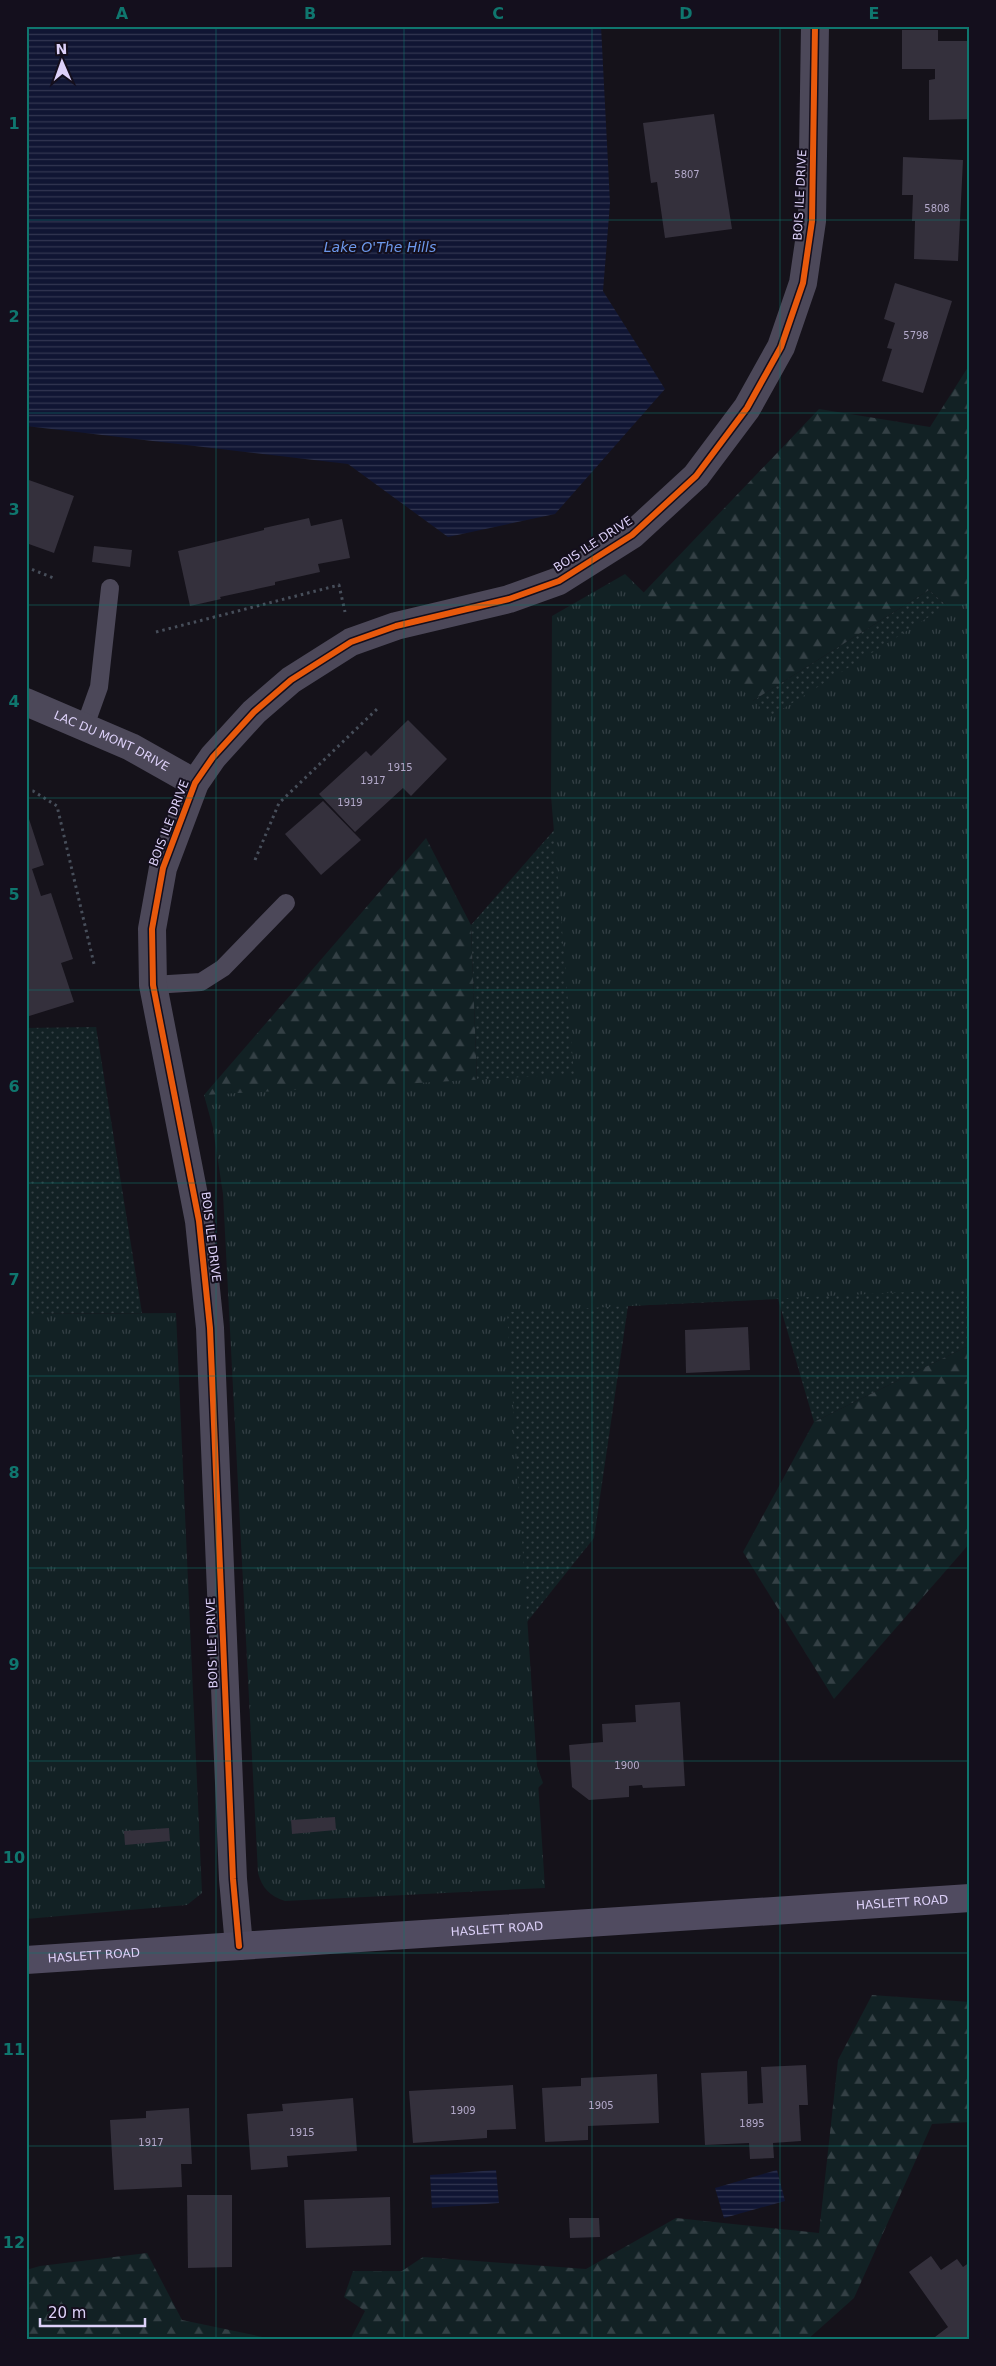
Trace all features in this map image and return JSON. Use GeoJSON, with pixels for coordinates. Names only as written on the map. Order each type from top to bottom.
{"type":"FeatureCollection","features":[{"type":"Feature","properties":{"kind":"main road","name":"HASLETT ROAD"},"geometry":{"type":"LineString","coordinates":[[26,1960],[970,1898]]}},
{"type":"Feature","properties":{"kind":"street","name":"BOIS ILE DRIVE"},"geometry":{"type":"LineString","coordinates":[[239,1946],[232,1869],[210,1328],[199,1221],[153,985],[152,929],[163,868],[195,783],[213,757],[254,712],[291,680],[351,642],[396,626],[509,599],[559,581],[632,535],[696,476],[747,408],[781,347],[803,283],[812,220],[815,26]]}},
{"type":"Feature","properties":{"kind":"street","name":"LAC DU MONT DRIVE"},"geometry":{"type":"LineString","coordinates":[[26,702],[85,726],[131,748],[195,783]]}},
{"type":"Feature","properties":{"kind":"lane"},"geometry":{"type":"LineString","coordinates":[[85,726],[99,687],[110,588]]}},
{"type":"Feature","properties":{"kind":"lane"},"geometry":{"type":"LineString","coordinates":[[153,985],[201,982],[223,968],[286,903]]}},
{"type":"Feature","properties":{"kind":"path"},"geometry":{"type":"LineString","coordinates":[[26,567],[56,579]]}},
{"type":"Feature","properties":{"kind":"path"},"geometry":{"type":"LineString","coordinates":[[156,632],[339,585],[351,642]]}},
{"type":"Feature","properties":{"kind":"path"},"geometry":{"type":"LineString","coordinates":[[255,860],[279,803],[377,709]]}},
{"type":"Feature","properties":{"kind":"path"},"geometry":{"type":"LineString","coordinates":[[26,790],[33,791],[57,806],[94,964]]}},
{"type":"Feature","properties":{"kind":"green space"},"geometry":{"type":"Polygon","coordinates":[[[970,364],[970,626],[929,590],[562,821],[561,679],[819,409],[930,427],[970,364]]]}},
{"type":"Feature","properties":{"kind":"green space"},"geometry":{"type":"Polygon","coordinates":[[[625,574],[770,717],[970,591],[970,1289],[507,1312],[545,1888],[285,1901],[267,1891],[258,1873],[223,1194],[213,1128],[204,1095],[574,1074],[551,796],[552,616],[625,574]]]}},
{"type":"Feature","properties":{"kind":"green space"},"geometry":{"type":"Polygon","coordinates":[[[929,590],[970,626],[970,1345],[814,1422],[778,1299],[628,1306],[594,1538],[499,1657],[471,925],[562,821],[929,590]]]}},
{"type":"Feature","properties":{"kind":"green space"},"geometry":{"type":"Polygon","coordinates":[[[426,838],[471,925],[499,1657],[543,1783],[512,1814],[337,1461],[204,1095],[426,838]]]}},
{"type":"Feature","properties":{"kind":"green space"},"geometry":{"type":"Polygon","coordinates":[[[96,1027],[142,1313],[26,1314],[26,1028],[96,1027]]]}},
{"type":"Feature","properties":{"kind":"green space"},"geometry":{"type":"Polygon","coordinates":[[[176,1313],[202,1893],[187,1905],[26,1919],[26,1314],[176,1313]]]}},
{"type":"Feature","properties":{"kind":"green space"},"geometry":{"type":"Polygon","coordinates":[[[970,1345],[970,1543],[834,1699],[743,1552],[814,1422],[970,1345]]]}},
{"type":"Feature","properties":{"kind":"green space"},"geometry":{"type":"Polygon","coordinates":[[[872,1995],[970,2002],[970,2122],[932,2124],[854,2298],[807,2340],[350,2340],[365,2311],[344,2297],[353,2271],[402,2271],[423,2257],[586,2269],[676,2218],[819,2233],[838,2060],[872,1995]]]}},
{"type":"Feature","properties":{"kind":"green space"},"geometry":{"type":"Polygon","coordinates":[[[147,2253],[182,2320],[277,2340],[26,2340],[26,2270],[40,2266],[147,2253]]]}},
{"type":"Feature","properties":{"kind":"water","name":"Lake O'The Hills"},"geometry":{"type":"Polygon","coordinates":[[[26,26],[601,26],[610,203],[603,291],[665,389],[555,514],[448,537],[348,464],[26,426],[26,26]]]}},
{"type":"Feature","properties":{"kind":"water"},"geometry":{"type":"Polygon","coordinates":[[[496,2170],[499,2203],[432,2208],[430,2175],[496,2170]]]}},
{"type":"Feature","properties":{"kind":"water"},"geometry":{"type":"Polygon","coordinates":[[[777,2170],[785,2201],[724,2218],[715,2188],[777,2170]]]}},
{"type":"Feature","properties":{"kind":"building"},"geometry":{"type":"Polygon","coordinates":[[[902,30],[938,30],[938,41],[970,41],[970,119],[929,120],[929,80],[935,79],[935,69],[902,69],[902,30]]]}},
{"type":"Feature","properties":{"kind":"building"},"geometry":{"type":"Polygon","coordinates":[[[714,114],[732,229],[665,238],[657,182],[651,183],[643,123],[714,114]]]}},
{"type":"Feature","properties":{"kind":"building"},"geometry":{"type":"Polygon","coordinates":[[[903,157],[963,160],[958,261],[914,259],[915,221],[912,221],[913,195],[902,195],[903,157]]]}},
{"type":"Feature","properties":{"kind":"building"},"geometry":{"type":"Polygon","coordinates":[[[895,283],[952,301],[923,393],[882,381],[892,349],[887,348],[895,323],[884,319],[895,283]]]}},
{"type":"Feature","properties":{"kind":"building"},"geometry":{"type":"Polygon","coordinates":[[[26,479],[74,496],[54,553],[26,543],[26,479]]]}},
{"type":"Feature","properties":{"kind":"building"},"geometry":{"type":"Polygon","coordinates":[[[309,518],[311,526],[342,519],[350,558],[318,564],[320,572],[275,582],[275,585],[220,597],[221,599],[190,606],[178,551],[309,518]]]}},
{"type":"Feature","properties":{"kind":"building"},"geometry":{"type":"Polygon","coordinates":[[[94,546],[132,550],[130,567],[92,562],[94,546]]]}},
{"type":"Feature","properties":{"kind":"building"},"geometry":{"type":"Polygon","coordinates":[[[408,720],[447,759],[411,796],[403,788],[355,832],[319,794],[366,751],[371,756],[408,720]]]}},
{"type":"Feature","properties":{"kind":"building"},"geometry":{"type":"Polygon","coordinates":[[[323,801],[361,840],[321,875],[285,834],[323,801]]]}},
{"type":"Feature","properties":{"kind":"building"},"geometry":{"type":"Polygon","coordinates":[[[29,819],[44,865],[32,869],[41,896],[51,893],[73,959],[61,963],[74,1002],[26,1017],[26,820],[29,819]]]}},
{"type":"Feature","properties":{"kind":"building"},"geometry":{"type":"Polygon","coordinates":[[[748,1327],[750,1370],[686,1373],[685,1330],[748,1327]]]}},
{"type":"Feature","properties":{"kind":"building"},"geometry":{"type":"Polygon","coordinates":[[[680,1702],[685,1786],[643,1788],[642,1785],[629,1786],[629,1797],[589,1800],[572,1787],[569,1745],[603,1742],[602,1724],[636,1722],[635,1705],[680,1702]]]}},
{"type":"Feature","properties":{"kind":"building"},"geometry":{"type":"Polygon","coordinates":[[[335,1817],[336,1830],[292,1834],[291,1820],[335,1817]]]}},
{"type":"Feature","properties":{"kind":"building"},"geometry":{"type":"Polygon","coordinates":[[[169,1828],[170,1841],[125,1845],[124,1831],[169,1828]]]}},
{"type":"Feature","properties":{"kind":"building"},"geometry":{"type":"Polygon","coordinates":[[[806,2065],[808,2105],[799,2105],[801,2141],[773,2143],[774,2158],[750,2159],[749,2143],[705,2145],[701,2073],[747,2071],[748,2104],[763,2103],[761,2067],[806,2065]]]}},
{"type":"Feature","properties":{"kind":"building"},"geometry":{"type":"Polygon","coordinates":[[[657,2074],[659,2123],[588,2126],[588,2140],[545,2142],[542,2088],[581,2086],[581,2078],[657,2074]]]}},
{"type":"Feature","properties":{"kind":"building"},"geometry":{"type":"Polygon","coordinates":[[[513,2085],[516,2129],[487,2130],[487,2138],[413,2143],[409,2091],[513,2085]]]}},
{"type":"Feature","properties":{"kind":"building"},"geometry":{"type":"Polygon","coordinates":[[[353,2098],[357,2151],[287,2156],[288,2167],[251,2170],[247,2114],[283,2111],[282,2104],[353,2098]]]}},
{"type":"Feature","properties":{"kind":"building"},"geometry":{"type":"Polygon","coordinates":[[[189,2108],[192,2164],[181,2164],[182,2187],[114,2190],[110,2120],[146,2118],[146,2111],[189,2108]]]}},
{"type":"Feature","properties":{"kind":"building"},"geometry":{"type":"Polygon","coordinates":[[[187,2195],[232,2195],[232,2267],[188,2268],[187,2195]]]}},
{"type":"Feature","properties":{"kind":"building"},"geometry":{"type":"Polygon","coordinates":[[[390,2197],[391,2245],[306,2248],[304,2200],[390,2197]]]}},
{"type":"Feature","properties":{"kind":"building"},"geometry":{"type":"Polygon","coordinates":[[[569,2218],[599,2218],[600,2237],[570,2238],[569,2218]]]}},
{"type":"Feature","properties":{"kind":"building"},"geometry":{"type":"Polygon","coordinates":[[[931,2256],[941,2270],[957,2259],[963,2267],[970,2262],[970,2340],[938,2340],[935,2337],[948,2327],[909,2272],[931,2256]]]}},
{"type":"Feature","properties":{"kind":"cycle path"},"geometry":{"type":"LineString","coordinates":[[239,1946],[233,1879],[210,1328],[199,1221],[153,985],[152,929],[163,868],[195,783],[213,757],[254,712],[291,680],[351,642],[396,626],[509,599],[559,581],[632,535],[696,476],[747,408],[781,347],[803,283],[812,221],[815,26]]}}]}
